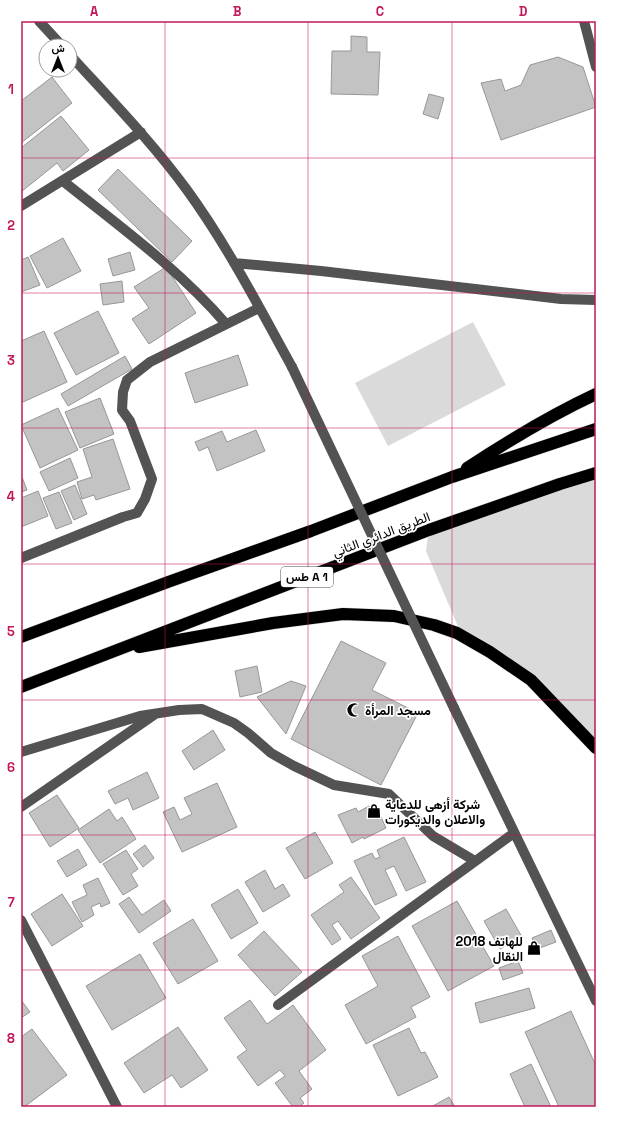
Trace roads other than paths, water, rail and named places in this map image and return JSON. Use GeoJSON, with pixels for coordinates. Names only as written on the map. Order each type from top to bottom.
{"type":"FeatureCollection","features":[{"type":"Feature","properties":{"kind":"highway"},"geometry":{"type":"LineString","coordinates":[[452,477],[512,439],[574,404],[596,394]]}},
{"type":"Feature","properties":{"kind":"highway"},"geometry":{"type":"LineString","coordinates":[[21,637],[311,531],[452,477],[596,429]]}},
{"type":"Feature","properties":{"kind":"highway","name":"الطريق الدائري الثاني"},"geometry":{"type":"LineString","coordinates":[[21,687],[430,530],[560,484],[596,473]]}},
{"type":"Feature","properties":{"kind":"highway"},"geometry":{"type":"LineString","coordinates":[[110,652],[273,623],[343,614],[394,616],[457,633],[490,652],[532,680],[596,748]]}},
{"type":"Feature","properties":{"kind":"street"},"geometry":{"type":"LineString","coordinates":[[39,21],[55,38]]}},
{"type":"Feature","properties":{"kind":"street"},"geometry":{"type":"LineString","coordinates":[[584,21],[596,66]]}},
{"type":"Feature","properties":{"kind":"street"},"geometry":{"type":"LineString","coordinates":[[78,64],[141,132],[170,167],[188,192],[234,263],[292,367],[454,708],[596,1001]]}},
{"type":"Feature","properties":{"kind":"street"},"geometry":{"type":"LineString","coordinates":[[21,206],[141,132]]}},
{"type":"Feature","properties":{"kind":"street"},"geometry":{"type":"LineString","coordinates":[[63,181],[188,283],[226,324]]}},
{"type":"Feature","properties":{"kind":"street"},"geometry":{"type":"LineString","coordinates":[[234,263],[321,271],[561,299],[596,300]]}},
{"type":"Feature","properties":{"kind":"street"},"geometry":{"type":"LineString","coordinates":[[21,558],[123,517],[137,513],[145,499],[152,479],[130,421],[122,410],[127,380],[150,362],[259,308]]}},
{"type":"Feature","properties":{"kind":"street"},"geometry":{"type":"LineString","coordinates":[[21,752],[140,716],[179,710],[202,709],[234,723],[276,756],[334,785],[389,794],[433,836],[475,861]]}},
{"type":"Feature","properties":{"kind":"street"},"geometry":{"type":"LineString","coordinates":[[21,807],[155,714]]}},
{"type":"Feature","properties":{"kind":"street"},"geometry":{"type":"LineString","coordinates":[[278,1004],[514,833]]}},
{"type":"Feature","properties":{"kind":"street"},"geometry":{"type":"LineString","coordinates":[[21,920],[117,1107]]}},
{"type":"Feature","properties":{"kind":"place","name":"مسجد المرأة"},"geometry":{"type":"Point","coordinates":[354,710]}},
{"type":"Feature","properties":{"kind":"place","name":"شركة أزهى للدعاية والاعلان والديكورات"},"geometry":{"type":"Point","coordinates":[374,811]}},
{"type":"Feature","properties":{"kind":"place","name":"2018 للهاتف النقال"},"geometry":{"type":"Point","coordinates":[534,948]}}]}
